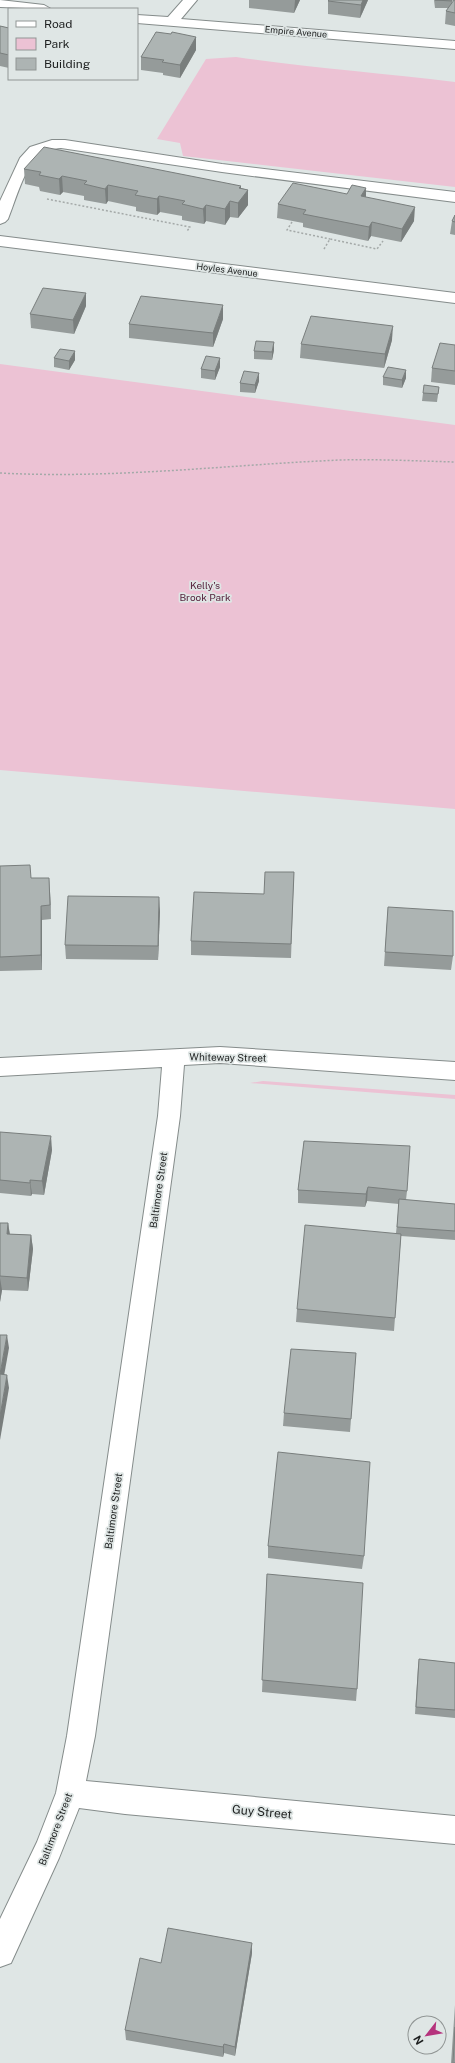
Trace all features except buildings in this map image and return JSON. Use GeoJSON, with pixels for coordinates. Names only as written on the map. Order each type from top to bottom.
{"type":"FeatureCollection","features":[{"type":"Feature","properties":{"kind":"street"},"geometry":{"type":"LineString","coordinates":[[172,21],[190,0]]}},
{"type":"Feature","properties":{"kind":"street"},"geometry":{"type":"LineString","coordinates":[[0,3],[37,8]]}},
{"type":"Feature","properties":{"kind":"street","name":"Empire Avenue"},"geometry":{"type":"LineString","coordinates":[[138,19],[455,45]]}},
{"type":"Feature","properties":{"kind":"street"},"geometry":{"type":"LineString","coordinates":[[0,219],[27,160],[38,149],[54,144],[65,144],[222,168],[455,197]]}},
{"type":"Feature","properties":{"kind":"street","name":"Hoyles Avenue"},"geometry":{"type":"LineString","coordinates":[[0,241],[455,298]]}},
{"type":"Feature","properties":{"kind":"street","name":"Whiteway Street"},"geometry":{"type":"LineString","coordinates":[[0,1067],[174,1057],[242,1056],[455,1071]]}},
{"type":"Feature","properties":{"kind":"street","name":"Baltimore Street"},"geometry":{"type":"LineString","coordinates":[[0,1952],[49,1848],[70,1792],[81,1736],[169,1116],[174,1057]]}},
{"type":"Feature","properties":{"kind":"street","name":"Guy Street"},"geometry":{"type":"LineString","coordinates":[[70,1792],[125,1800],[455,1830]]}},
{"type":"Feature","properties":{"kind":"path"},"geometry":{"type":"LineString","coordinates":[[47,199],[190,227],[185,233]]}},
{"type":"Feature","properties":{"kind":"path"},"geometry":{"type":"LineString","coordinates":[[292,222],[287,230],[377,249],[383,241]]}},
{"type":"Feature","properties":{"kind":"path"},"geometry":{"type":"LineString","coordinates":[[323,251],[330,239]]}},
{"type":"Feature","properties":{"kind":"path"},"geometry":{"type":"LineString","coordinates":[[0,473],[49,477],[191,470],[326,461],[455,462]]}},
{"type":"Feature","properties":{"kind":"green space"},"geometry":{"type":"Polygon","coordinates":[[[236,57],[455,82],[455,187],[183,156],[180,143],[157,139],[206,59],[236,57]]]}},
{"type":"Feature","properties":{"kind":"green space","name":"Kelly's Brook Park"},"geometry":{"type":"Polygon","coordinates":[[[0,364],[455,425],[455,809],[0,770],[0,364]]]}},
{"type":"Feature","properties":{"kind":"green space"},"geometry":{"type":"Polygon","coordinates":[[[263,1081],[455,1095],[455,1099],[250,1083],[263,1081]]]}}]}
